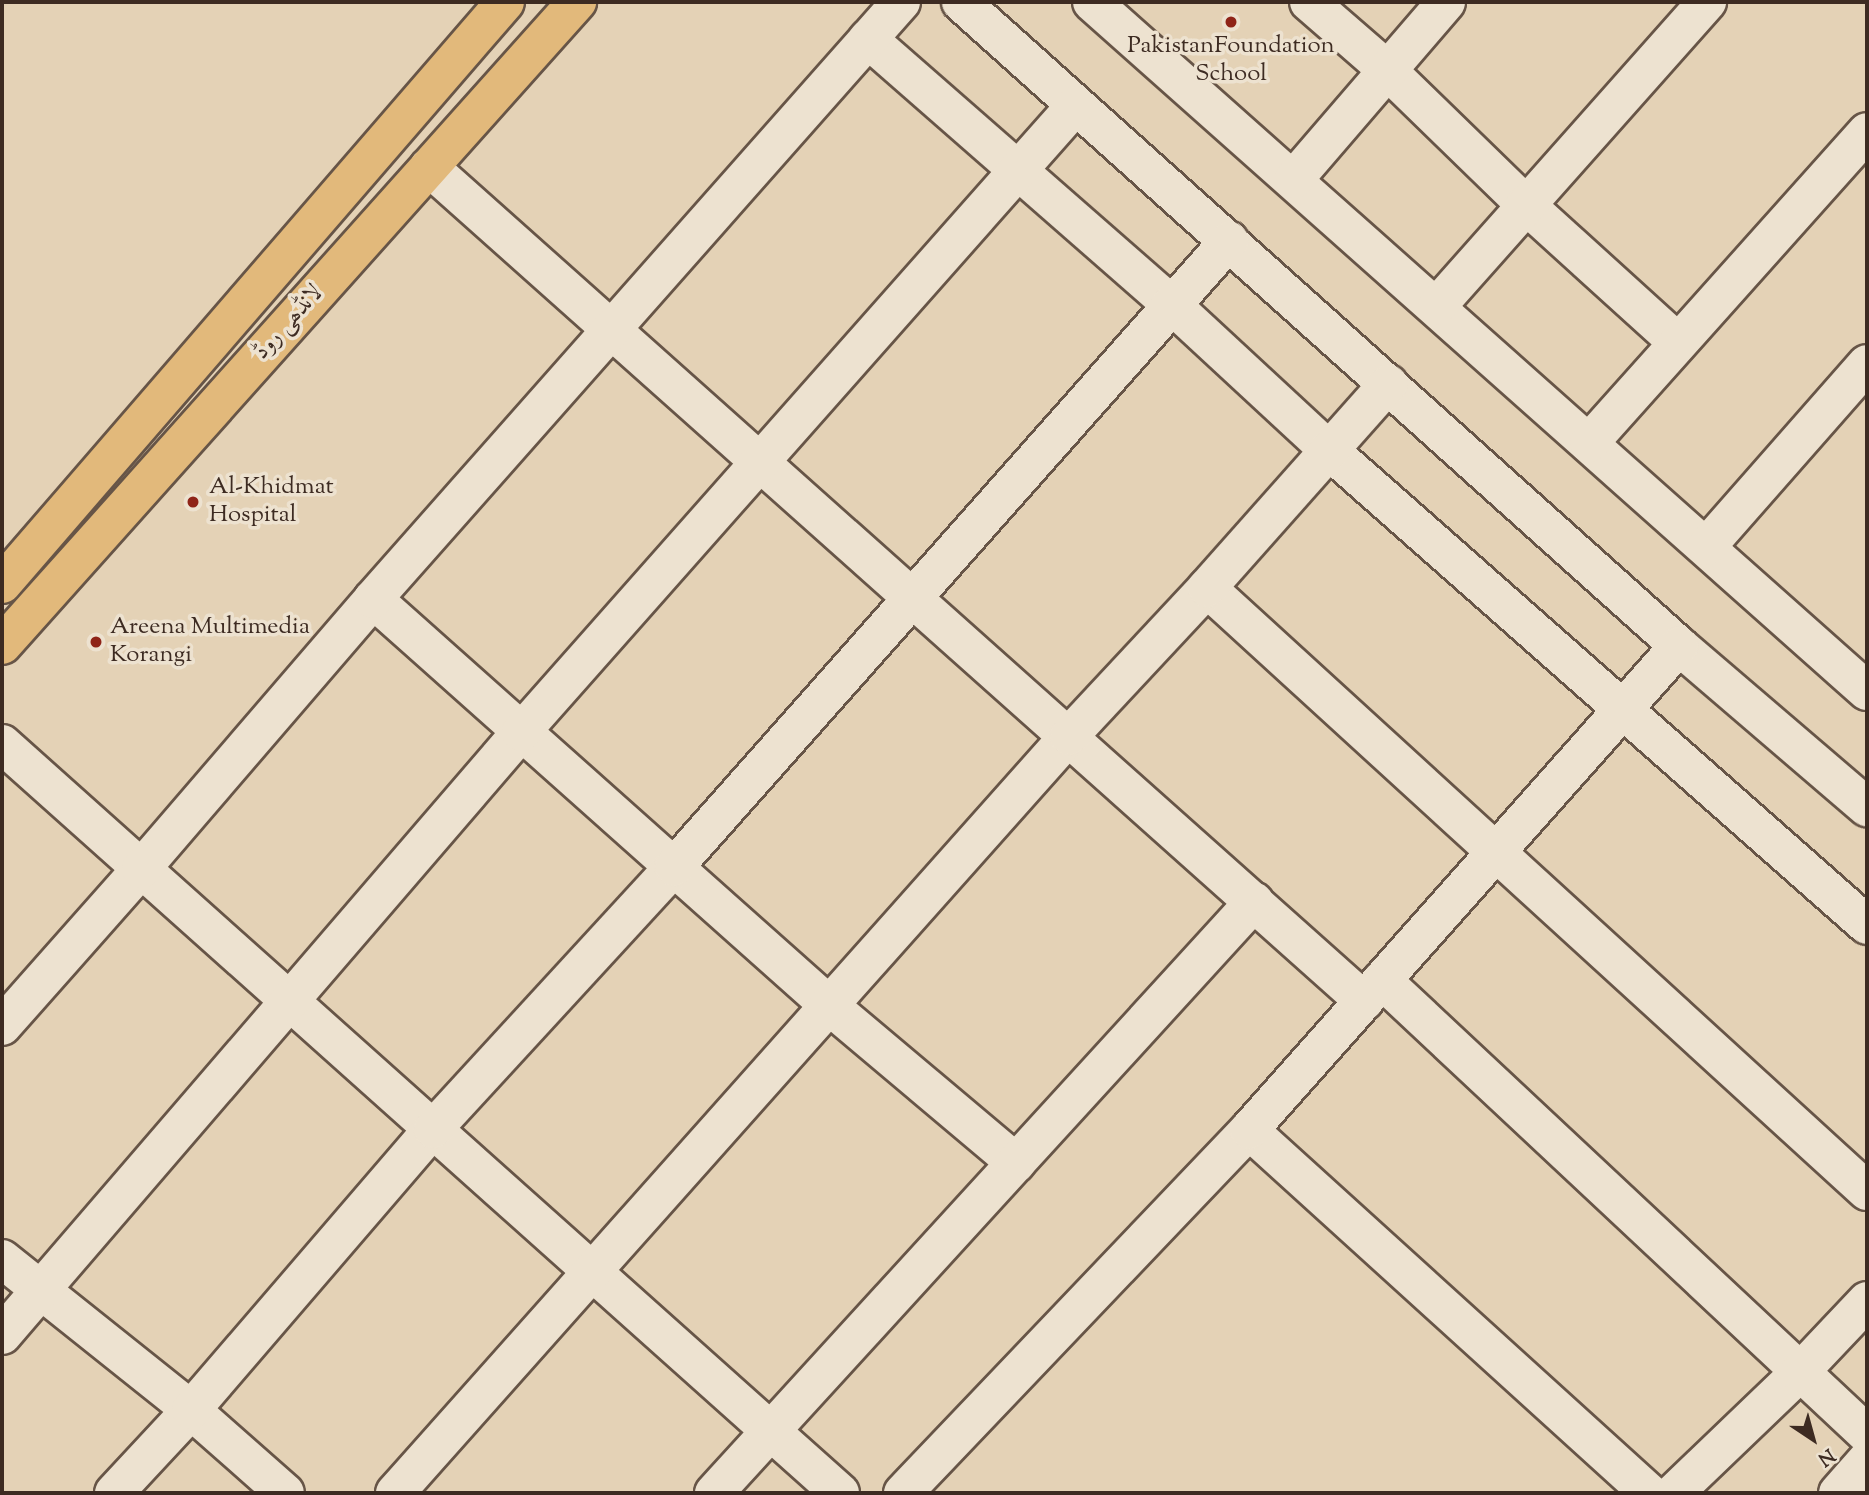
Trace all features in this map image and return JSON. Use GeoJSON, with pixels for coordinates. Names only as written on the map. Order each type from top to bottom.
{"type":"FeatureCollection","features":[{"type":"Feature","properties":{"kind":"main road","name":"لانڈھی روڈ"},"geometry":{"type":"LineString","coordinates":[[2,584],[505,2]]}},
{"type":"Feature","properties":{"kind":"main road","name":"لانڈھی روڈ"},"geometry":{"type":"LineString","coordinates":[[2,645],[577,2]]}},
{"type":"Feature","properties":{"kind":"street"},"geometry":{"type":"LineString","coordinates":[[2,1026],[141,869],[373,598],[901,2]]}},
{"type":"Feature","properties":{"kind":"street"},"geometry":{"type":"LineString","coordinates":[[961,2],[1679,646],[1867,807]]}},
{"type":"Feature","properties":{"kind":"street"},"geometry":{"type":"LineString","coordinates":[[1092,2],[1867,691]]}},
{"type":"Feature","properties":{"kind":"street"},"geometry":{"type":"LineString","coordinates":[[1309,2],[1387,69],[1525,204],[1677,342]]}},
{"type":"Feature","properties":{"kind":"street"},"geometry":{"type":"LineString","coordinates":[[1294,180],[1446,2]]}},
{"type":"Feature","properties":{"kind":"street"},"geometry":{"type":"LineString","coordinates":[[1437,306],[1707,2]]}},
{"type":"Feature","properties":{"kind":"street"},"geometry":{"type":"LineString","coordinates":[[868,39],[1171,304],[1330,451],[1867,925]]}},
{"type":"Feature","properties":{"kind":"street"},"geometry":{"type":"LineString","coordinates":[[2,1335],[521,732],[1076,105]]}},
{"type":"Feature","properties":{"kind":"street"},"geometry":{"type":"LineString","coordinates":[[1589,443],[1867,132]]}},
{"type":"Feature","properties":{"kind":"street"},"geometry":{"type":"LineString","coordinates":[[429,167],[1254,902],[1373,991],[1867,1434]]}},
{"type":"Feature","properties":{"kind":"street"},"geometry":{"type":"LineString","coordinates":[[114,1493],[191,1410],[433,1129],[674,867],[1229,241]]}},
{"type":"Feature","properties":{"kind":"street"},"geometry":{"type":"LineString","coordinates":[[1707,546],[1867,364]]}},
{"type":"Feature","properties":{"kind":"street"},"geometry":{"type":"LineString","coordinates":[[396,1493],[831,1007],[1069,736],[1207,588],[1388,384]]}},
{"type":"Feature","properties":{"kind":"street"},"geometry":{"type":"LineString","coordinates":[[1207,588],[1867,1191]]}},
{"type":"Feature","properties":{"kind":"street"},"geometry":{"type":"LineString","coordinates":[[373,598],[831,1007],[1016,1163]]}},
{"type":"Feature","properties":{"kind":"street"},"geometry":{"type":"LineString","coordinates":[[903,1493],[1249,1130],[1679,646]]}},
{"type":"Feature","properties":{"kind":"street"},"geometry":{"type":"LineString","coordinates":[[2,744],[840,1493]]}},
{"type":"Feature","properties":{"kind":"street"},"geometry":{"type":"LineString","coordinates":[[714,1493],[1254,902]]}},
{"type":"Feature","properties":{"kind":"street"},"geometry":{"type":"LineString","coordinates":[[1249,1130],[1649,1493]]}},
{"type":"Feature","properties":{"kind":"street"},"geometry":{"type":"LineString","coordinates":[[2,1259],[191,1410],[285,1493]]}},
{"type":"Feature","properties":{"kind":"street"},"geometry":{"type":"LineString","coordinates":[[1674,1493],[1799,1373],[1867,1301]]}},
{"type":"Feature","properties":{"kind":"street"},"geometry":{"type":"LineString","coordinates":[[1838,1493],[1867,1460]]}},
{"type":"Feature","properties":{"kind":"place","name":"PakistanFoundation School"},"geometry":{"type":"Point","coordinates":[1231,22]}},
{"type":"Feature","properties":{"kind":"place","name":"Al-Khidmat Hospital"},"geometry":{"type":"Point","coordinates":[193,502]}},
{"type":"Feature","properties":{"kind":"place","name":"Areena Multimedia Korangi"},"geometry":{"type":"Point","coordinates":[96,642]}}]}
